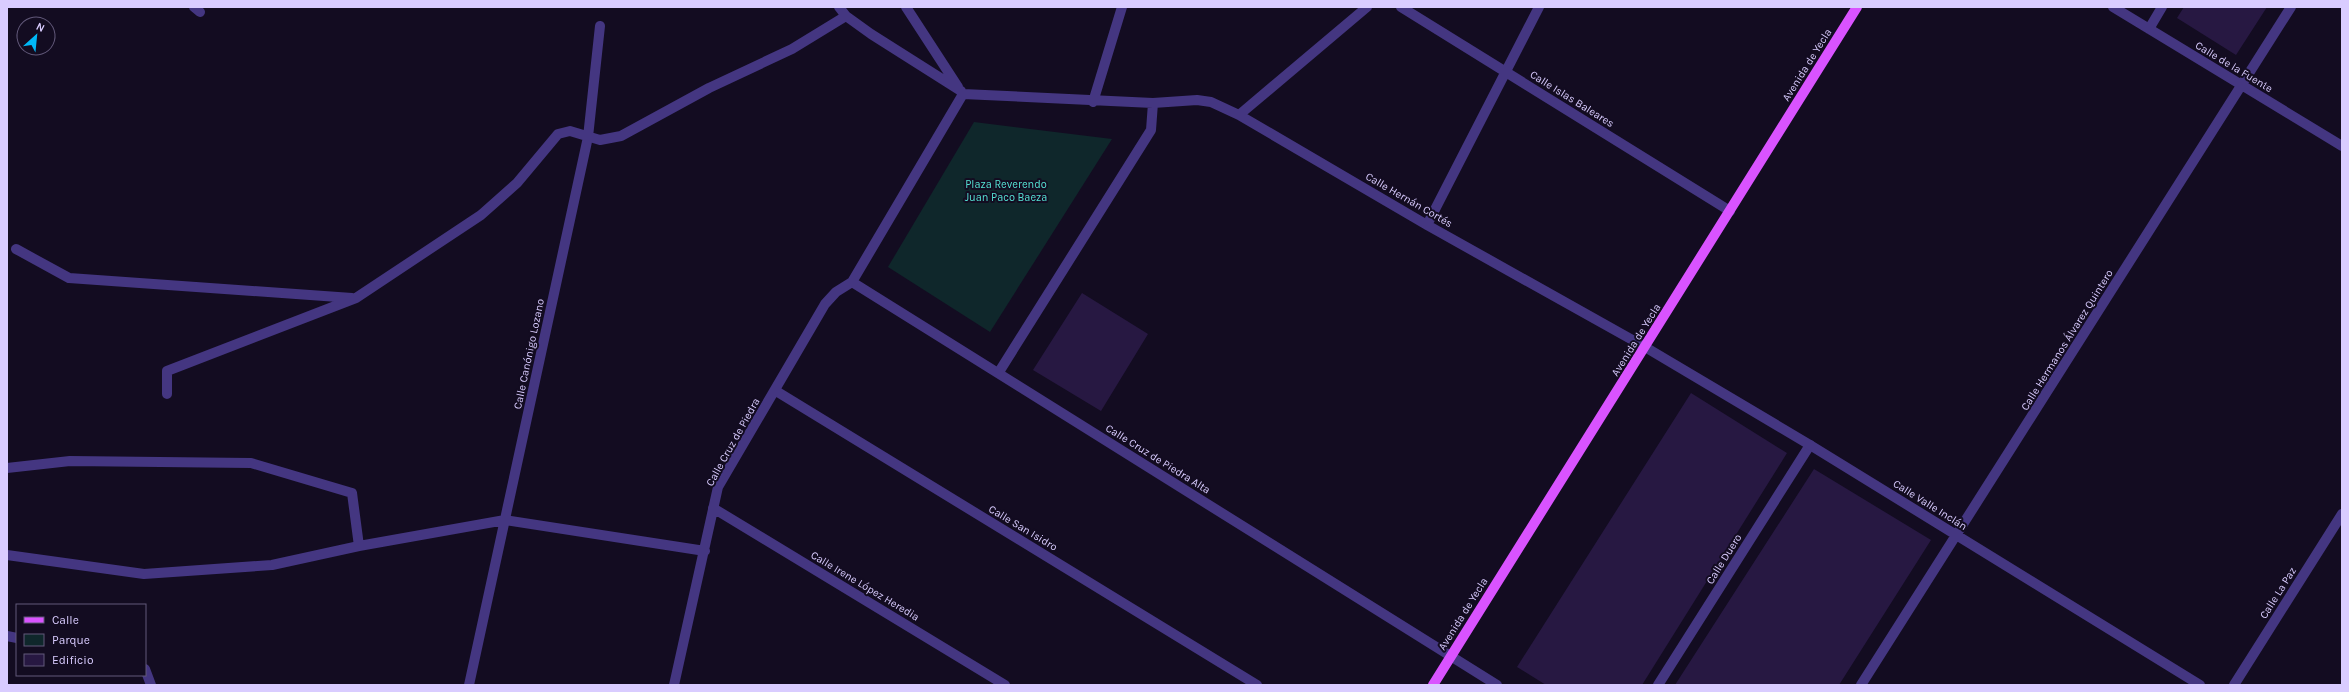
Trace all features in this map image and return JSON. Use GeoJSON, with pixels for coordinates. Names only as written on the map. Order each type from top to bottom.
{"type":"FeatureCollection","features":[{"type":"Feature","properties":{"kind":"main road","name":"Avenida de Yecla"},"geometry":{"type":"LineString","coordinates":[[1433,685],[1857,7]]}},
{"type":"Feature","properties":{"kind":"street"},"geometry":{"type":"LineString","coordinates":[[839,7],[846,16],[962,93],[1093,102],[1153,103],[1151,130],[999,372]]}},
{"type":"Feature","properties":{"kind":"street"},"geometry":{"type":"LineString","coordinates":[[906,7],[962,93]]}},
{"type":"Feature","properties":{"kind":"street"},"geometry":{"type":"LineString","coordinates":[[1093,102],[1122,7]]}},
{"type":"Feature","properties":{"kind":"street"},"geometry":{"type":"LineString","coordinates":[[1239,115],[1367,7]]}},
{"type":"Feature","properties":{"kind":"street","name":"Calle Islas Baleares"},"geometry":{"type":"LineString","coordinates":[[1401,7],[1730,211]]}},
{"type":"Feature","properties":{"kind":"street"},"geometry":{"type":"LineString","coordinates":[[1427,225],[1539,7]]}},
{"type":"Feature","properties":{"kind":"street","name":"Calle de la Fuente"},"geometry":{"type":"LineString","coordinates":[[2113,7],[2342,146]]}},
{"type":"Feature","properties":{"kind":"street"},"geometry":{"type":"LineString","coordinates":[[2149,29],[2162,7]]}},
{"type":"Feature","properties":{"kind":"street","name":"Calle Hermanos Álvarez Quintero"},"geometry":{"type":"LineString","coordinates":[[1861,685],[2292,7]]}},
{"type":"Feature","properties":{"kind":"street"},"geometry":{"type":"LineString","coordinates":[[167,394],[167,371],[356,298],[481,215],[517,183],[558,134],[570,131],[600,140],[621,136],[709,88],[792,49],[846,16]]}},
{"type":"Feature","properties":{"kind":"street","name":"Calle Canónigo Lozano"},"geometry":{"type":"LineString","coordinates":[[469,685],[588,137],[600,26]]}},
{"type":"Feature","properties":{"kind":"street"},"geometry":{"type":"LineString","coordinates":[[852,282],[962,93]]}},
{"type":"Feature","properties":{"kind":"street","name":"Calle Hernán Cortés"},"geometry":{"type":"LineString","coordinates":[[1153,103],[1197,100],[1211,102],[1239,115],[1427,225],[1645,347]]}},
{"type":"Feature","properties":{"kind":"street"},"geometry":{"type":"LineString","coordinates":[[16,249],[69,278],[356,298]]}},
{"type":"Feature","properties":{"kind":"street","name":"Calle Cruz de Piedra Alta"},"geometry":{"type":"LineString","coordinates":[[852,282],[999,372],[1497,685]]}},
{"type":"Feature","properties":{"kind":"street","name":"Calle Cruz de Piedra"},"geometry":{"type":"LineString","coordinates":[[674,685],[718,487],[776,391],[825,304],[836,292],[852,282]]}},
{"type":"Feature","properties":{"kind":"street","name":"Calle Valle Inclán"},"geometry":{"type":"LineString","coordinates":[[1645,347],[1810,445],[2200,685]]}},
{"type":"Feature","properties":{"kind":"street","name":"Calle San Isidro"},"geometry":{"type":"LineString","coordinates":[[776,391],[1258,685]]}},
{"type":"Feature","properties":{"kind":"street","name":"Calle Duero"},"geometry":{"type":"LineString","coordinates":[[1658,685],[1810,445]]}},
{"type":"Feature","properties":{"kind":"street"},"geometry":{"type":"LineString","coordinates":[[7,468],[70,461],[250,463],[352,493],[359,546]]}},
{"type":"Feature","properties":{"kind":"street","name":"Calle Irene López Heredia"},"geometry":{"type":"LineString","coordinates":[[713,508],[1005,685]]}},
{"type":"Feature","properties":{"kind":"street","name":"Calle La Paz"},"geometry":{"type":"LineString","coordinates":[[2234,685],[2342,514]]}},
{"type":"Feature","properties":{"kind":"street"},"geometry":{"type":"LineString","coordinates":[[7,556],[144,574],[272,565],[359,546],[505,520],[705,551]]}},
{"type":"Feature","properties":{"kind":"street"},"geometry":{"type":"LineString","coordinates":[[146,672],[151,685]]}},
{"type":"Feature","properties":{"kind":"green space","name":"Plaza Reverendo Juan Paco Baeza"},"geometry":{"type":"Polygon","coordinates":[[[974,122],[1112,139],[990,332],[888,267],[974,122]]]}},
{"type":"Feature","properties":{"kind":"building"},"geometry":{"type":"Polygon","coordinates":[[[2184,7],[2267,7],[2236,55],[2177,18],[2184,7]]]}},
{"type":"Feature","properties":{"kind":"building"},"geometry":{"type":"Polygon","coordinates":[[[1082,293],[1148,334],[1101,411],[1033,370],[1082,293]]]}},
{"type":"Feature","properties":{"kind":"building"},"geometry":{"type":"Polygon","coordinates":[[[1691,393],[1787,453],[1642,685],[1546,685],[1517,667],[1691,393]]]}},
{"type":"Feature","properties":{"kind":"building"},"geometry":{"type":"Polygon","coordinates":[[[1814,469],[1931,540],[1839,685],[1675,685],[1814,469]]]}}]}
